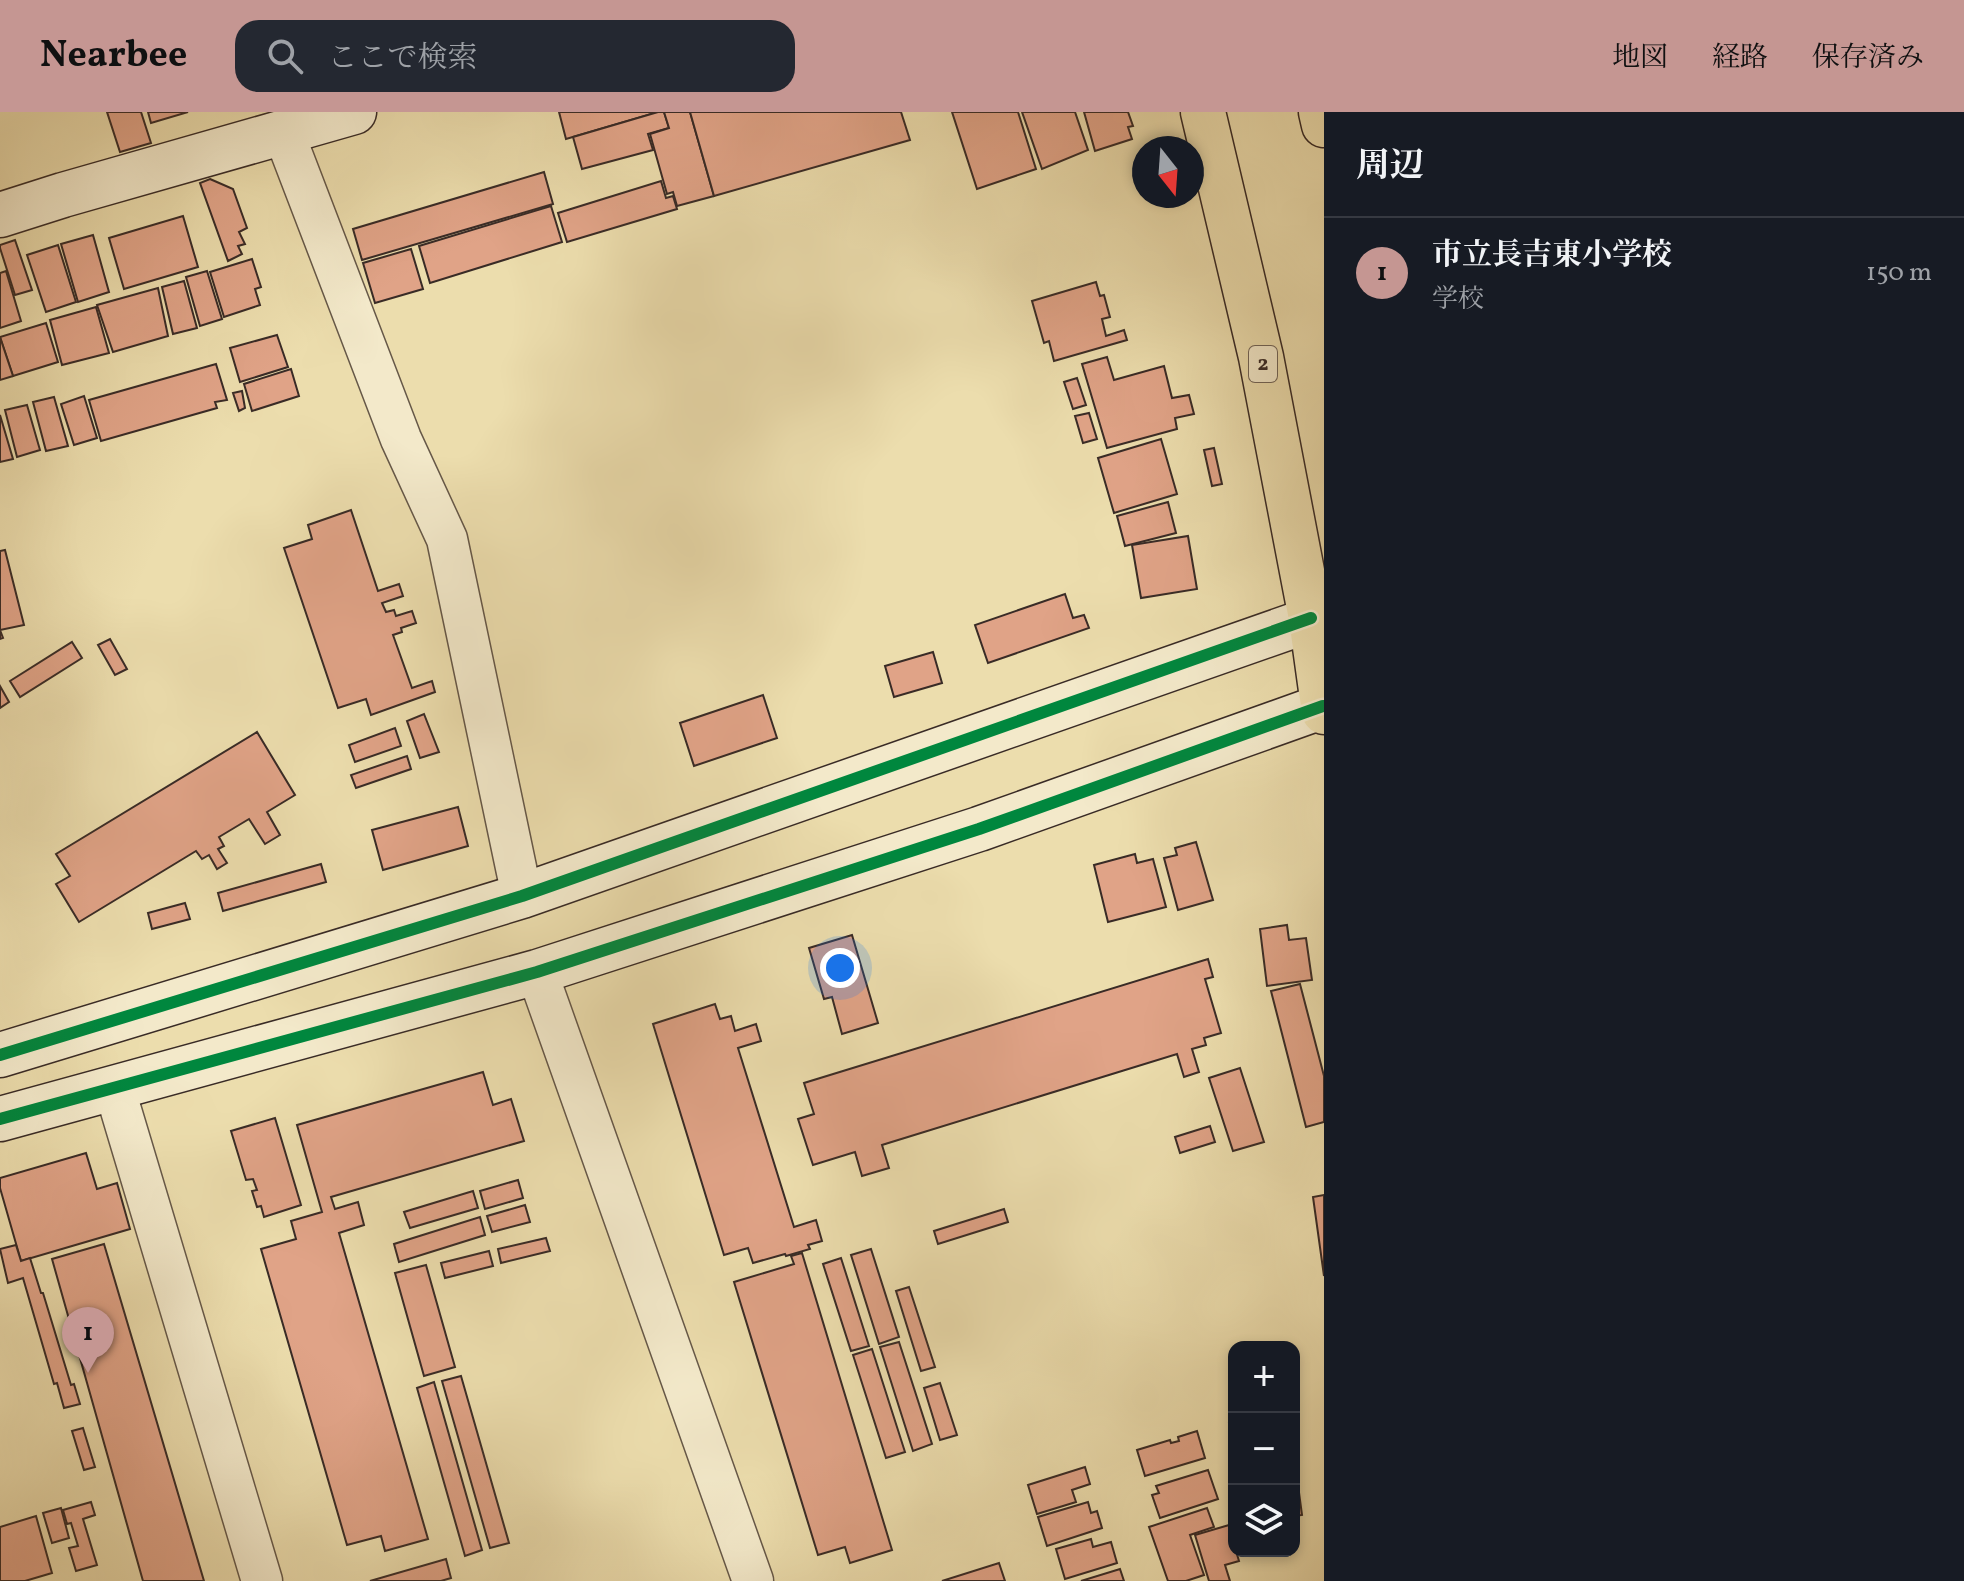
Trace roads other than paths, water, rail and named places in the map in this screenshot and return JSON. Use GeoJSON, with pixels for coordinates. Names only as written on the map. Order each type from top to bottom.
{"type":"FeatureCollection","features":[{"type":"Feature","properties":{"kind":"main road","name":"2"},"geometry":{"type":"LineString","coordinates":[[1203,112],[1318,616],[1324,708]]}},
{"type":"Feature","properties":{"kind":"main road"},"geometry":{"type":"LineString","coordinates":[[1321,112],[1324,125]]}},
{"type":"Feature","properties":{"kind":"street"},"geometry":{"type":"LineString","coordinates":[[0,215],[77,190],[354,112]]}},
{"type":"Feature","properties":{"kind":"street"},"geometry":{"type":"LineString","coordinates":[[283,131],[401,439],[447,539],[522,896]]}},
{"type":"Feature","properties":{"kind":"street"},"geometry":{"type":"LineString","coordinates":[[0,1055],[522,896],[1318,616]]}},
{"type":"Feature","properties":{"kind":"street"},"geometry":{"type":"LineString","coordinates":[[0,1119],[537,972],[979,829],[1324,708]]}},
{"type":"Feature","properties":{"kind":"street"},"geometry":{"type":"LineString","coordinates":[[537,972],[753,1581]]}},
{"type":"Feature","properties":{"kind":"street"},"geometry":{"type":"LineString","coordinates":[[114,1087],[262,1581]]}},
{"type":"Feature","properties":{"kind":"place","name":"市立長吉東小学校"},"geometry":{"type":"Point","coordinates":[88,1373]}}]}
